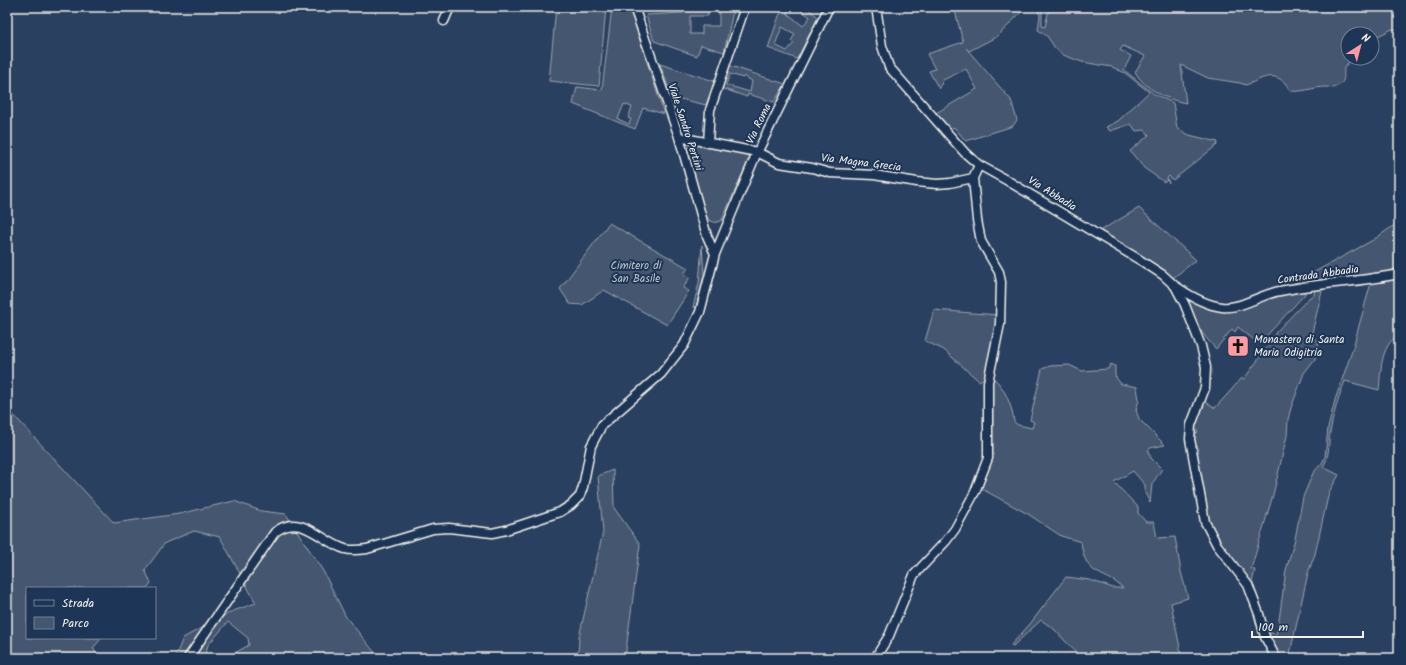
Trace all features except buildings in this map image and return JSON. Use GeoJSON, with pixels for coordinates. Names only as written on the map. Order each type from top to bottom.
{"type":"FeatureCollection","features":[{"type":"Feature","properties":{"kind":"street"},"geometry":{"type":"LineString","coordinates":[[444,21],[450,7]]}},
{"type":"Feature","properties":{"kind":"street","name":"Viale Sandro Pertini"},"geometry":{"type":"LineString","coordinates":[[634,7],[679,137],[707,236],[715,254]]}},
{"type":"Feature","properties":{"kind":"street"},"geometry":{"type":"LineString","coordinates":[[708,143],[710,110],[745,7]]}},
{"type":"Feature","properties":{"kind":"street","name":"Via Roma"},"geometry":{"type":"LineString","coordinates":[[188,658],[275,532],[283,526],[291,524],[301,526],[345,549],[355,550],[367,549],[433,529],[449,528],[492,533],[560,512],[571,506],[580,496],[591,446],[602,425],[661,374],[684,345],[700,312],[715,254],[757,152],[829,7]]}},
{"type":"Feature","properties":{"kind":"street","name":"Via Abbadia"},"geometry":{"type":"LineString","coordinates":[[876,7],[882,46],[889,67],[949,136],[979,166],[1008,181],[1140,260],[1163,275],[1175,286],[1185,305],[1204,353],[1207,374],[1203,398],[1191,425],[1190,439],[1205,522],[1217,545],[1248,585],[1259,614],[1265,637],[1276,658]]}},
{"type":"Feature","properties":{"kind":"street","name":"Via Magna Grecia"},"geometry":{"type":"LineString","coordinates":[[679,137],[757,152],[779,163],[812,168],[830,173],[874,175],[937,184],[973,178]]}},
{"type":"Feature","properties":{"kind":"street"},"geometry":{"type":"LineString","coordinates":[[875,658],[889,636],[914,575],[946,541],[955,529],[975,492],[988,458],[988,382],[1000,324],[1001,282],[997,269],[981,241],[977,220],[973,178],[979,166]]}},
{"type":"Feature","properties":{"kind":"street","name":"Contrada Abbadia"},"geometry":{"type":"LineString","coordinates":[[1175,286],[1186,294],[1209,304],[1222,307],[1236,306],[1279,291],[1399,274]]}},
{"type":"Feature","properties":{"kind":"green space"},"geometry":{"type":"Polygon","coordinates":[[[556,7],[606,7],[599,86],[549,81],[556,7]]]}},
{"type":"Feature","properties":{"kind":"green space"},"geometry":{"type":"Polygon","coordinates":[[[612,7],[629,7],[664,114],[643,108],[635,129],[573,104],[577,87],[602,90],[612,7]],[[624,104],[618,119],[629,124],[631,119],[628,118],[632,107],[624,104]]]}},
{"type":"Feature","properties":{"kind":"green space"},"geometry":{"type":"Polygon","coordinates":[[[684,7],[734,7],[724,52],[701,45],[697,56],[654,41],[646,15],[683,13],[684,7]],[[708,9],[708,16],[690,16],[690,34],[702,34],[702,26],[719,26],[719,9],[708,9]]]}},
{"type":"Feature","properties":{"kind":"green space"},"geometry":{"type":"Polygon","coordinates":[[[785,7],[791,7],[787,13],[803,26],[810,17],[797,7],[806,7],[818,17],[797,59],[768,48],[779,16],[785,7]],[[782,27],[775,45],[787,51],[794,43],[791,41],[795,34],[782,27]]]}},
{"type":"Feature","properties":{"kind":"green space"},"geometry":{"type":"Polygon","coordinates":[[[954,7],[1023,7],[1024,9],[998,36],[969,51],[966,48],[1011,100],[1017,120],[1013,126],[966,141],[954,127],[950,130],[936,113],[977,89],[966,69],[943,80],[939,89],[929,71],[935,69],[927,54],[963,42],[954,7]]]}},
{"type":"Feature","properties":{"kind":"green space"},"geometry":{"type":"Polygon","coordinates":[[[1037,7],[1042,10],[1042,26],[1045,27],[1049,8],[1057,9],[1058,7],[1399,7],[1399,30],[1392,29],[1380,35],[1380,26],[1340,26],[1340,66],[1346,66],[1342,82],[1333,88],[1322,87],[1302,91],[1291,91],[1285,83],[1275,77],[1266,77],[1246,85],[1208,78],[1181,65],[1186,103],[1179,102],[1157,93],[1145,84],[1135,72],[1145,56],[1123,46],[1120,50],[1131,56],[1124,70],[1154,94],[1173,103],[1177,128],[1189,135],[1218,142],[1217,145],[1173,180],[1169,176],[1167,178],[1169,183],[1167,180],[1164,182],[1144,168],[1130,151],[1149,135],[1145,130],[1136,131],[1131,124],[1110,131],[1106,127],[1118,121],[1149,92],[1125,73],[1112,67],[1082,62],[1063,55],[1055,48],[1047,36],[1038,30],[1040,16],[1037,7]]]}},
{"type":"Feature","properties":{"kind":"green space"},"geometry":{"type":"Polygon","coordinates":[[[660,64],[714,81],[706,105],[672,97],[660,64]]]}},
{"type":"Feature","properties":{"kind":"green space"},"geometry":{"type":"Polygon","coordinates":[[[728,65],[785,84],[774,102],[748,94],[747,97],[721,88],[728,65]],[[730,74],[726,85],[750,92],[752,81],[744,76],[743,78],[730,74]]]}},
{"type":"Feature","properties":{"kind":"green space"},"geometry":{"type":"Polygon","coordinates":[[[683,143],[751,154],[722,220],[718,222],[709,220],[702,208],[683,143]]]}},
{"type":"Feature","properties":{"kind":"green space"},"geometry":{"type":"Polygon","coordinates":[[[1139,208],[1196,260],[1173,278],[1163,269],[1098,232],[1139,208]]]}},
{"type":"Feature","properties":{"kind":"green space"},"geometry":{"type":"Polygon","coordinates":[[[1399,222],[1399,270],[1289,286],[1373,240],[1399,222]]]}},
{"type":"Feature","properties":{"kind":"green space","name":"Cimitero di San Basile"},"geometry":{"type":"Polygon","coordinates":[[[609,223],[688,268],[684,274],[690,277],[683,288],[689,291],[667,325],[604,290],[582,305],[570,304],[560,289],[609,223]]]}},
{"type":"Feature","properties":{"kind":"green space"},"geometry":{"type":"Polygon","coordinates":[[[702,245],[704,275],[696,307],[693,307],[699,283],[702,245]]]}},
{"type":"Feature","properties":{"kind":"green space"},"geometry":{"type":"Polygon","coordinates":[[[1399,275],[1399,335],[1388,345],[1385,352],[1381,367],[1379,390],[1345,381],[1338,400],[1330,433],[1328,455],[1323,467],[1339,475],[1329,492],[1315,554],[1308,573],[1289,658],[1276,658],[1256,603],[1210,533],[1192,437],[1198,432],[1194,427],[1203,404],[1206,402],[1215,408],[1242,378],[1244,379],[1269,345],[1276,332],[1310,297],[1314,295],[1315,289],[1323,287],[1311,337],[1319,341],[1315,359],[1304,373],[1291,408],[1288,419],[1287,436],[1273,495],[1251,569],[1255,570],[1252,582],[1250,582],[1256,594],[1267,632],[1276,634],[1286,570],[1295,539],[1303,497],[1313,473],[1325,457],[1328,428],[1335,400],[1352,351],[1372,279],[1399,275]]]}},
{"type":"Feature","properties":{"kind":"green space"},"geometry":{"type":"Polygon","coordinates":[[[1305,290],[1305,294],[1259,344],[1238,327],[1235,332],[1232,329],[1216,349],[1195,322],[1189,302],[1191,301],[1214,309],[1236,311],[1280,294],[1305,290]]]}},
{"type":"Feature","properties":{"kind":"green space"},"geometry":{"type":"Polygon","coordinates":[[[934,310],[998,315],[984,378],[979,381],[944,350],[925,341],[934,310]]]}},
{"type":"Feature","properties":{"kind":"green space"},"geometry":{"type":"Polygon","coordinates":[[[1111,364],[1115,366],[1115,376],[1121,384],[1137,387],[1139,400],[1136,410],[1139,419],[1165,445],[1150,448],[1148,451],[1151,458],[1162,469],[1152,484],[1150,503],[1145,493],[1145,485],[1133,471],[1114,482],[1138,507],[1138,513],[1146,522],[1154,522],[1157,538],[1175,537],[1181,572],[1188,598],[1171,603],[1182,658],[1081,658],[1054,629],[1041,620],[1013,646],[1011,645],[1030,624],[1066,577],[1090,580],[1113,588],[1123,588],[1091,568],[1083,554],[1081,542],[1061,536],[1028,514],[980,488],[992,445],[992,377],[1000,385],[1007,397],[1012,410],[1014,422],[1018,425],[1032,428],[1034,422],[1030,420],[1042,369],[1050,366],[1069,365],[1082,371],[1108,369],[1111,364]]]}},
{"type":"Feature","properties":{"kind":"green space"},"geometry":{"type":"Polygon","coordinates":[[[7,408],[114,523],[179,514],[234,501],[261,511],[286,514],[323,571],[346,617],[376,654],[383,658],[226,658],[249,645],[248,638],[228,622],[208,645],[204,658],[175,658],[183,638],[233,611],[256,603],[220,537],[194,531],[165,543],[145,570],[151,583],[148,587],[26,587],[26,639],[101,639],[93,648],[99,658],[7,658],[7,408]]]}},
{"type":"Feature","properties":{"kind":"green space"},"geometry":{"type":"Polygon","coordinates":[[[613,470],[614,508],[640,544],[625,658],[578,658],[579,637],[603,532],[598,476],[613,470]]]}},
{"type":"Feature","properties":{"kind":"place","name":"Monastero di Santa Maria Odigitria"},"geometry":{"type":"Point","coordinates":[1238,346]}}]}
